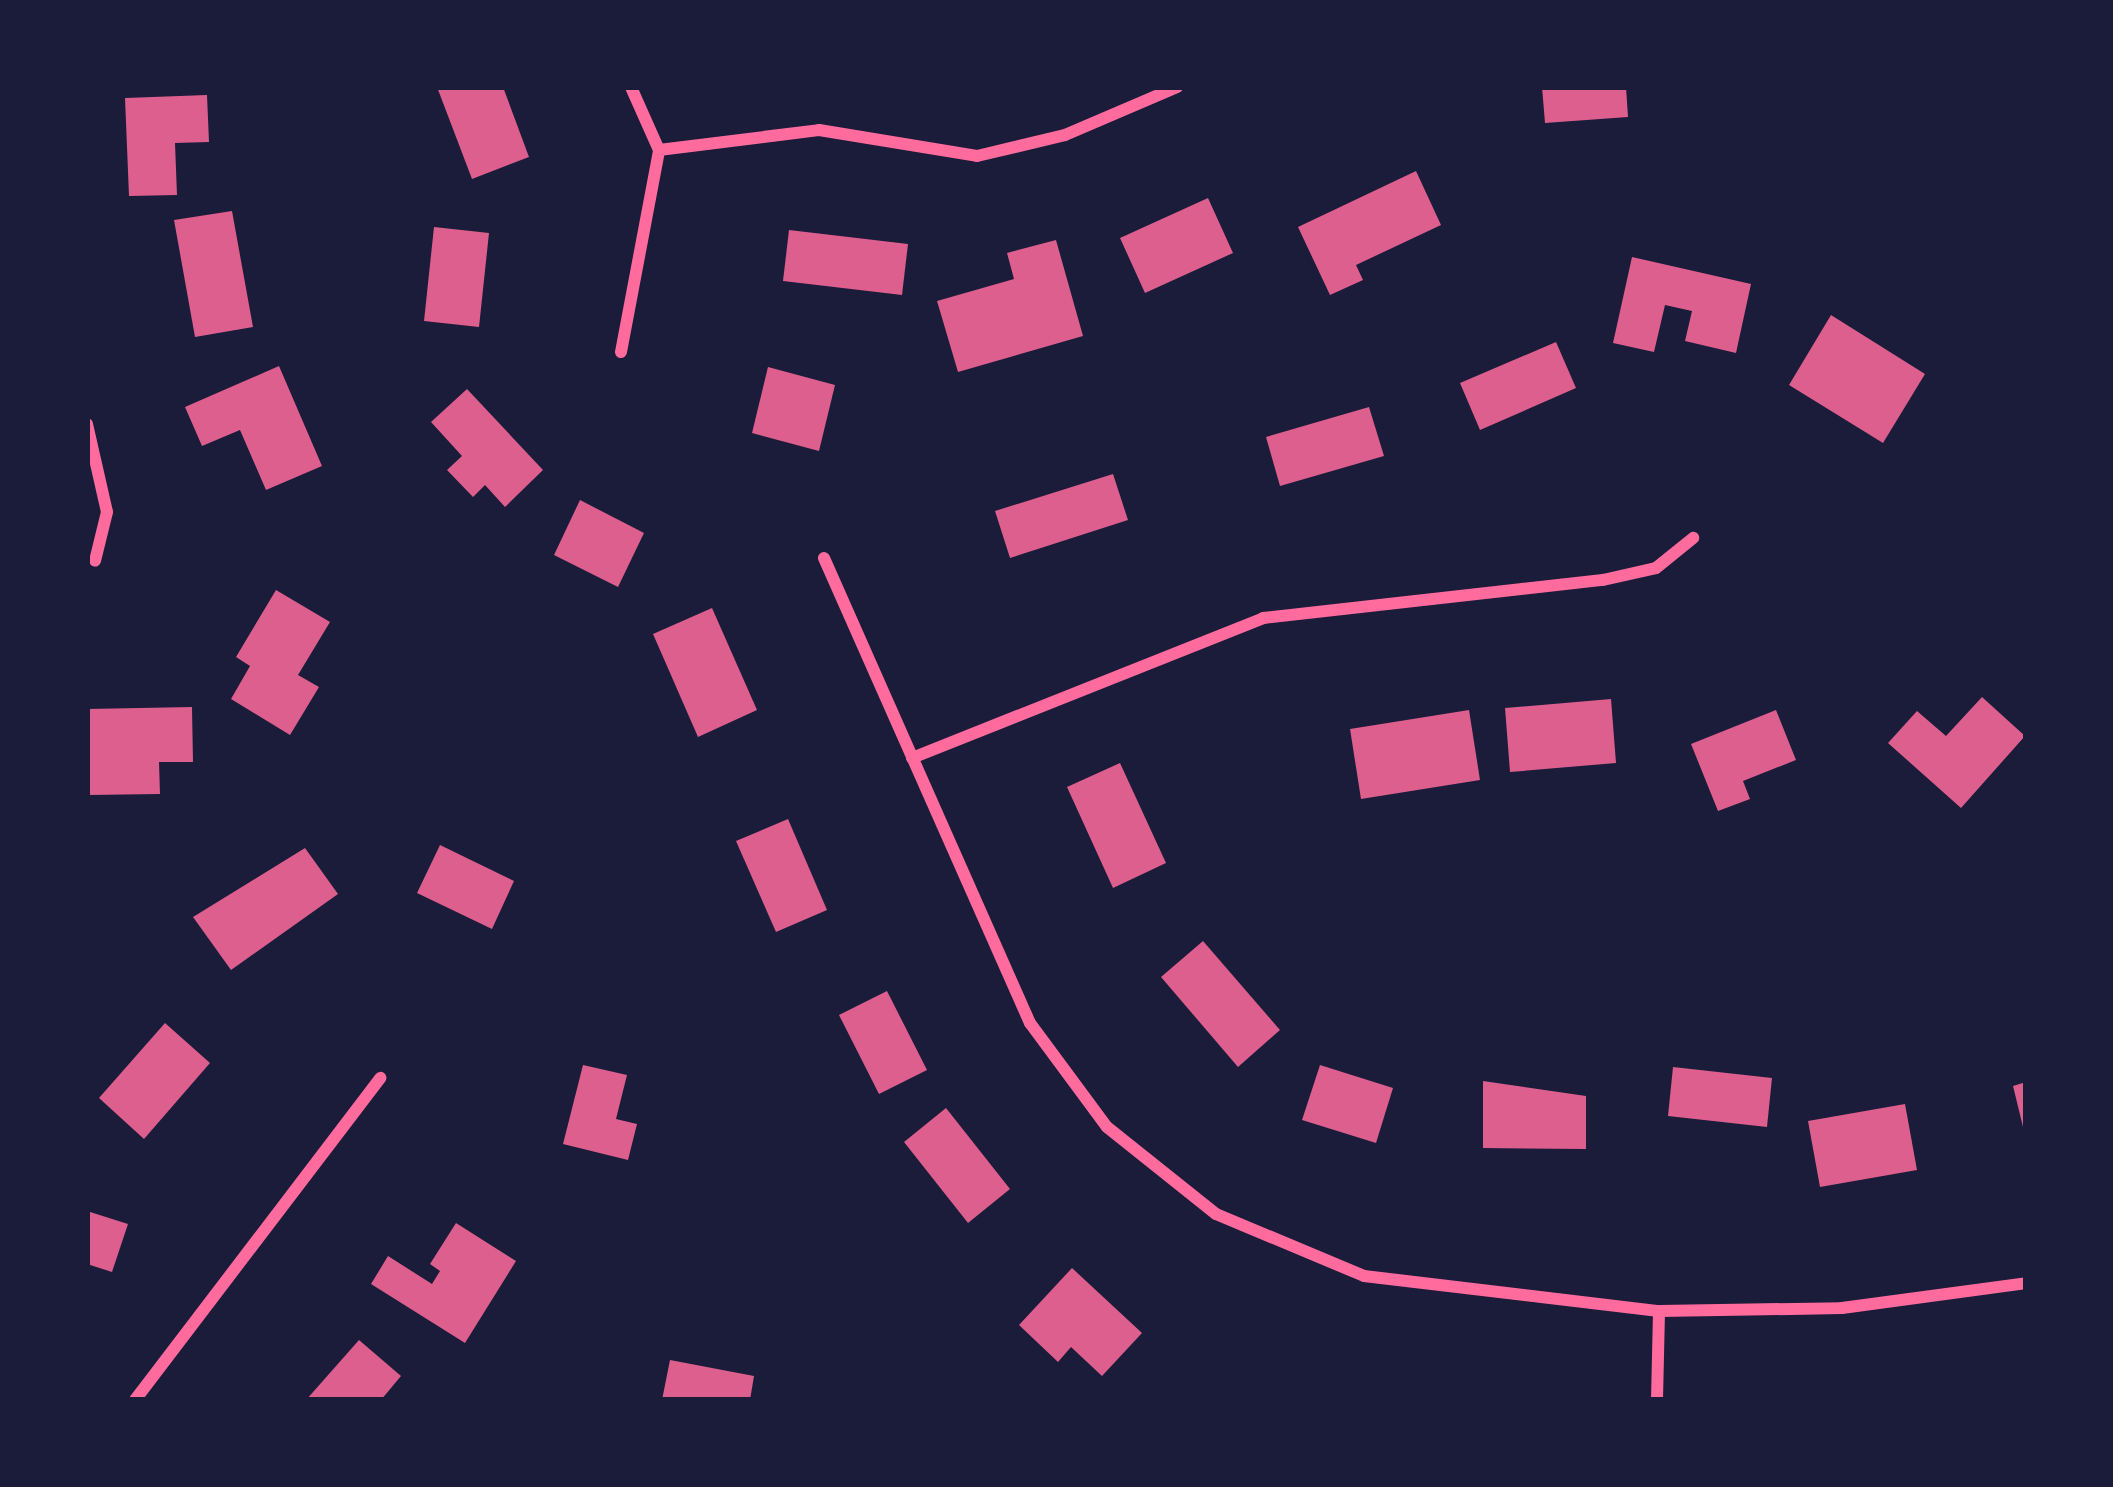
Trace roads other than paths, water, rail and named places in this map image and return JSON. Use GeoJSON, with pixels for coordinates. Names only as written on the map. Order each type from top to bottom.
{"type":"FeatureCollection","features":[{"type":"Feature","properties":{"kind":"street"},"geometry":{"type":"LineString","coordinates":[[621,352],[659,150],[632,87]]}},
{"type":"Feature","properties":{"kind":"street"},"geometry":{"type":"LineString","coordinates":[[659,150],[819,130],[977,155],[1065,135],[1177,87]]}},
{"type":"Feature","properties":{"kind":"street"},"geometry":{"type":"LineString","coordinates":[[87,424],[107,512],[95,561]]}},
{"type":"Feature","properties":{"kind":"street"},"geometry":{"type":"LineString","coordinates":[[912,758],[1263,618],[1603,580],[1656,568],[1693,538]]}},
{"type":"Feature","properties":{"kind":"street"},"geometry":{"type":"LineString","coordinates":[[824,558],[1030,1023],[1150,1168],[1287,1253],[1364,1276],[1659,1311],[1842,1309],[2026,1283]]}},
{"type":"Feature","properties":{"kind":"street"},"geometry":{"type":"LineString","coordinates":[[135,1400],[380,1078]]}},
{"type":"Feature","properties":{"kind":"street"},"geometry":{"type":"LineString","coordinates":[[1657,1400],[1659,1311]]}}]}
